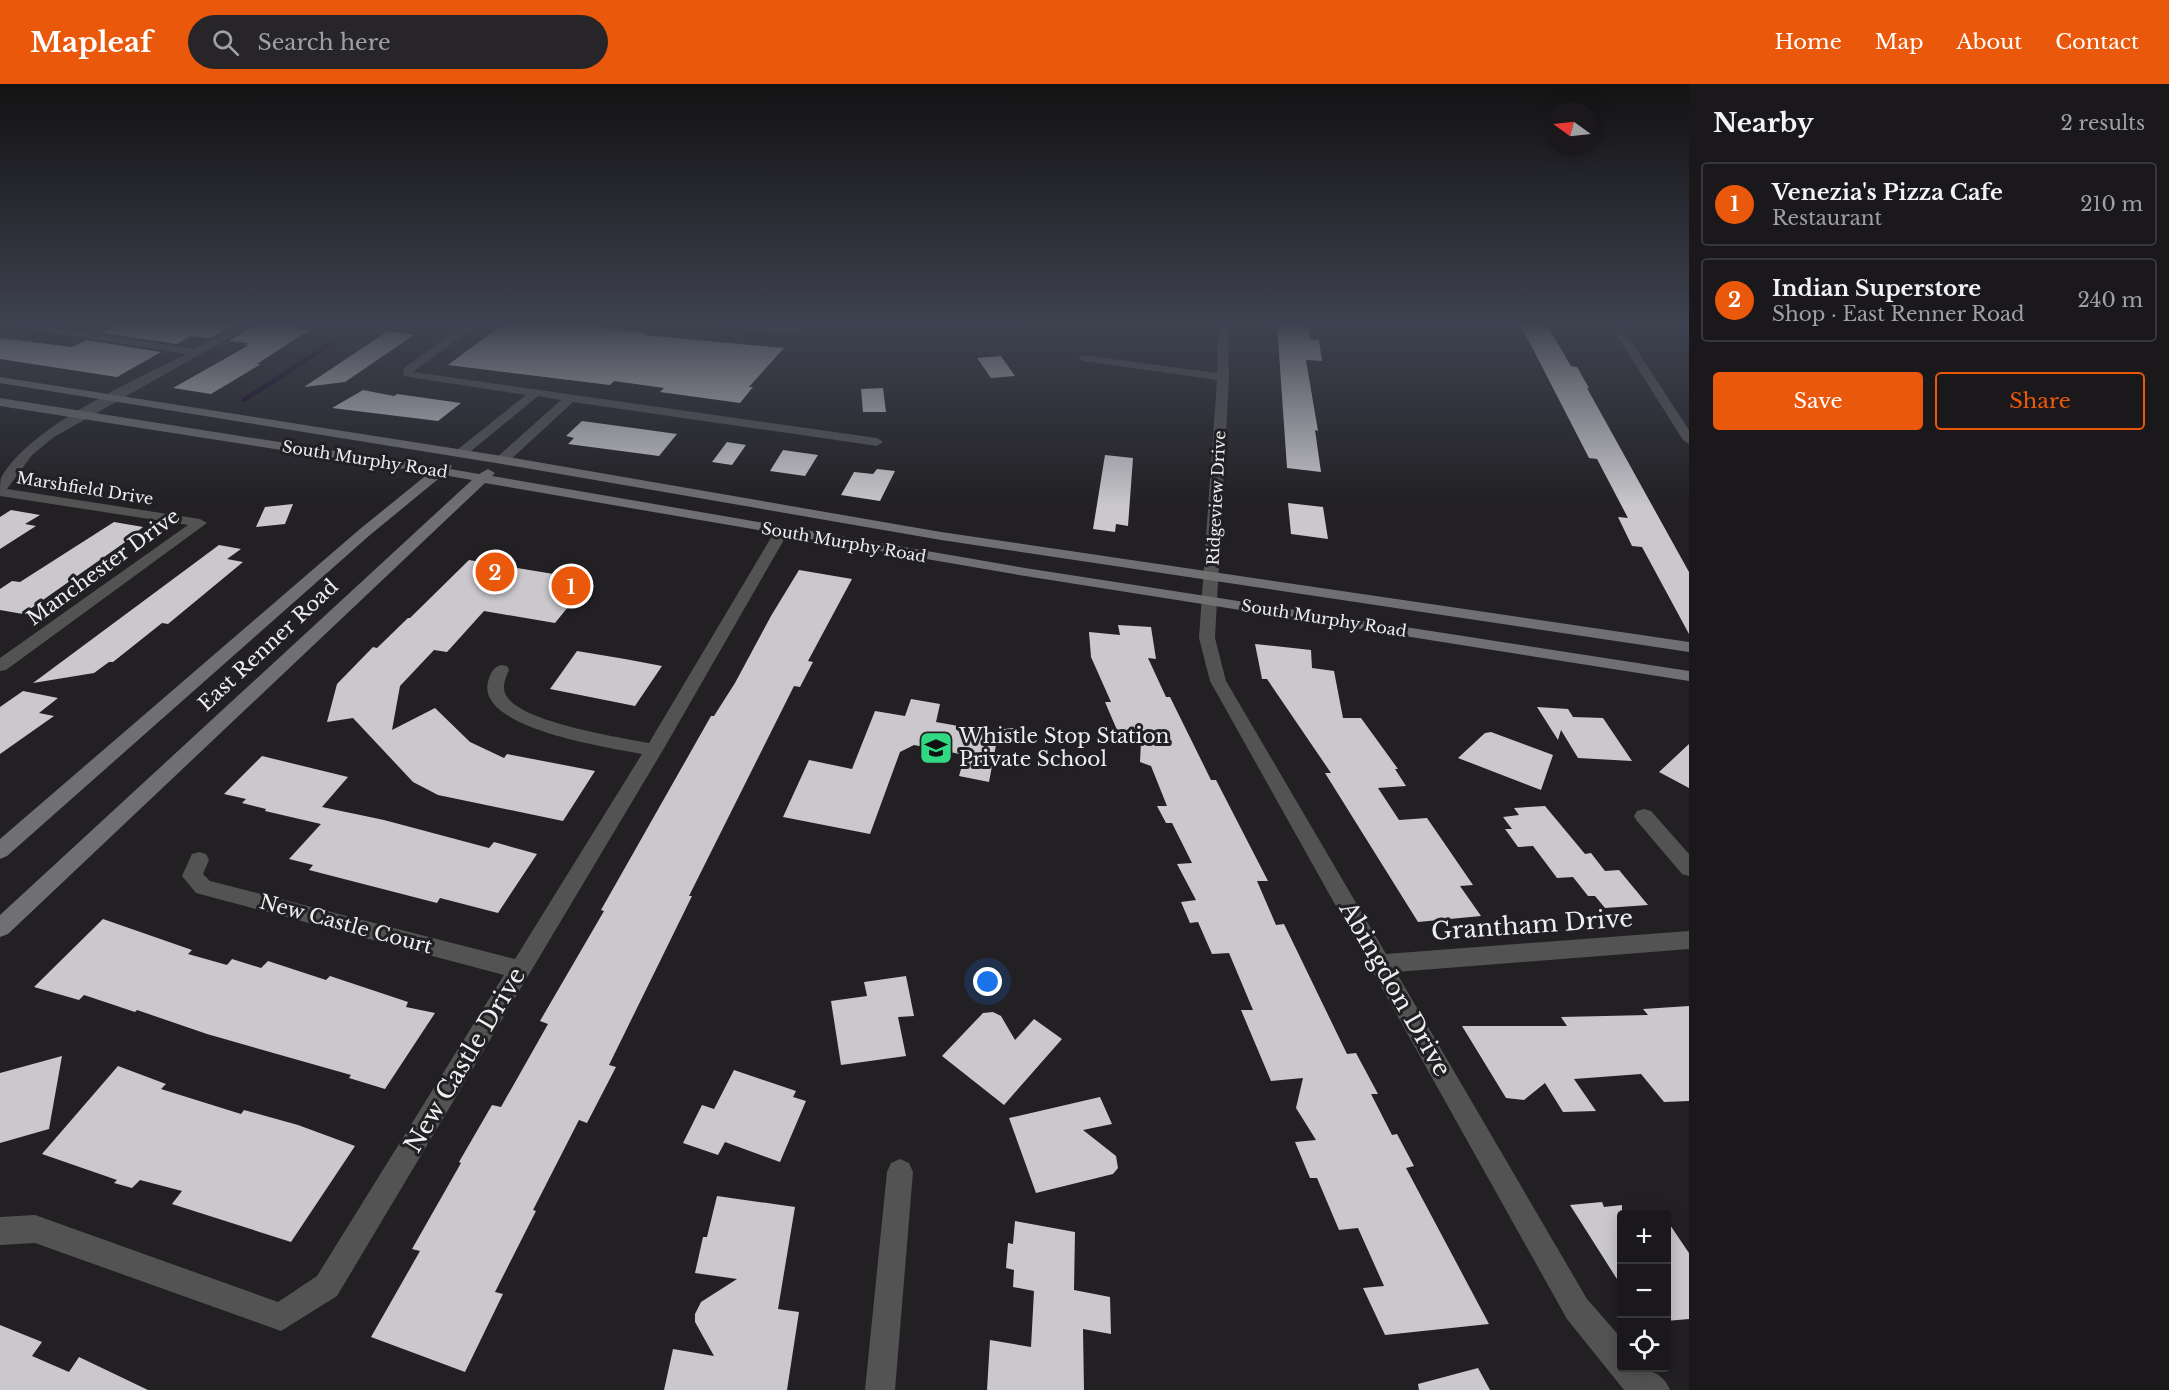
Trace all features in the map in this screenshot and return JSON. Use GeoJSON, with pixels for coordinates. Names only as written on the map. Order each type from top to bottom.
{"type":"FeatureCollection","features":[{"type":"Feature","properties":{"kind":"main road","name":"South Murphy Road"},"geometry":{"type":"LineString","coordinates":[[33,385],[461,453],[941,536],[1689,646]]}},
{"type":"Feature","properties":{"kind":"main road","name":"South Murphy Road"},"geometry":{"type":"LineString","coordinates":[[0,402],[440,471],[782,531],[1689,676]]}},
{"type":"Feature","properties":{"kind":"main road","name":"East Renner Road"},"geometry":{"type":"LineString","coordinates":[[0,851],[365,532],[461,453]]}},
{"type":"Feature","properties":{"kind":"main road","name":"East Renner Road"},"geometry":{"type":"LineString","coordinates":[[0,928],[502,460]]}},
{"type":"Feature","properties":{"kind":"street"},"geometry":{"type":"LineString","coordinates":[[0,491],[28,452],[50,434],[135,385]]}},
{"type":"Feature","properties":{"kind":"street"},"geometry":{"type":"LineString","coordinates":[[481,385],[877,441]]}},
{"type":"Feature","properties":{"kind":"street","name":"Ridgeview Drive"},"geometry":{"type":"LineString","coordinates":[[1209,600],[1223,385]]}},
{"type":"Feature","properties":{"kind":"street"},"geometry":{"type":"LineString","coordinates":[[1654,385],[1689,440]]}},
{"type":"Feature","properties":{"kind":"street","name":"East Renner Road"},"geometry":{"type":"LineString","coordinates":[[461,453],[535,393]]}},
{"type":"Feature","properties":{"kind":"street","name":"East Renner Road"},"geometry":{"type":"LineString","coordinates":[[502,460],[570,398]]}},
{"type":"Feature","properties":{"kind":"street","name":"Marshfield Drive"},"geometry":{"type":"LineString","coordinates":[[0,491],[200,523]]}},
{"type":"Feature","properties":{"kind":"street","name":"Manchester Drive"},"geometry":{"type":"LineString","coordinates":[[0,666],[200,523]]}},
{"type":"Feature","properties":{"kind":"street","name":"New Castle Drive"},"geometry":{"type":"LineString","coordinates":[[0,1231],[35,1229],[281,1317],[327,1286],[654,750],[782,531]]}},
{"type":"Feature","properties":{"kind":"street","name":"Abingdon Drive"},"geometry":{"type":"LineString","coordinates":[[1209,600],[1207,638],[1218,681],[1578,1309],[1617,1356]]}},
{"type":"Feature","properties":{"kind":"street"},"geometry":{"type":"LineString","coordinates":[[501,670],[495,686],[498,698],[523,718],[572,733],[654,750]]}},
{"type":"Feature","properties":{"kind":"street"},"geometry":{"type":"LineString","coordinates":[[1644,816],[1689,868]]}},
{"type":"Feature","properties":{"kind":"street","name":"New Castle Court"},"geometry":{"type":"LineString","coordinates":[[199,860],[192,876],[203,887],[521,969]]}},
{"type":"Feature","properties":{"kind":"street","name":"Grantham Drive"},"geometry":{"type":"LineString","coordinates":[[1380,964],[1689,940]]}},
{"type":"Feature","properties":{"kind":"street"},"geometry":{"type":"LineString","coordinates":[[880,1390],[900,1172]]}},
{"type":"Feature","properties":{"kind":"street"},"geometry":{"type":"LineString","coordinates":[[1629,1372],[1635,1379],[1655,1390]]}},
{"type":"Feature","properties":{"kind":"building"},"geometry":{"type":"Polygon","coordinates":[[[178,385],[226,385],[211,394],[173,388],[178,385]]]}},
{"type":"Feature","properties":{"kind":"building"},"geometry":{"type":"Polygon","coordinates":[[[642,385],[751,385],[749,387],[753,387],[740,403],[660,392],[664,388],[642,385]]]}},
{"type":"Feature","properties":{"kind":"building"},"geometry":{"type":"Polygon","coordinates":[[[1281,385],[1310,385],[1318,431],[1315,430],[1321,472],[1287,468],[1281,385]]]}},
{"type":"Feature","properties":{"kind":"building"},"geometry":{"type":"Polygon","coordinates":[[[1551,385],[1587,385],[1589,388],[1587,388],[1689,572],[1689,634],[1642,547],[1632,546],[1618,517],[1628,518],[1597,459],[1589,458],[1551,385]]]}},
{"type":"Feature","properties":{"kind":"building"},"geometry":{"type":"Polygon","coordinates":[[[883,388],[886,412],[863,412],[861,389],[883,388]]]}},
{"type":"Feature","properties":{"kind":"building"},"geometry":{"type":"Polygon","coordinates":[[[363,390],[394,396],[397,394],[461,403],[438,421],[332,408],[363,390]]]}},
{"type":"Feature","properties":{"kind":"building"},"geometry":{"type":"Polygon","coordinates":[[[582,421],[677,434],[659,456],[568,444],[574,438],[566,436],[582,421]]]}},
{"type":"Feature","properties":{"kind":"building"},"geometry":{"type":"Polygon","coordinates":[[[727,442],[746,445],[732,465],[712,462],[727,442]]]}},
{"type":"Feature","properties":{"kind":"building"},"geometry":{"type":"Polygon","coordinates":[[[783,450],[818,455],[805,476],[770,471],[783,450]]]}},
{"type":"Feature","properties":{"kind":"building"},"geometry":{"type":"Polygon","coordinates":[[[1105,455],[1133,458],[1128,526],[1116,524],[1115,532],[1093,529],[1105,455]]]}},
{"type":"Feature","properties":{"kind":"building"},"geometry":{"type":"Polygon","coordinates":[[[877,469],[895,471],[880,501],[841,495],[854,472],[873,474],[877,469]]]}},
{"type":"Feature","properties":{"kind":"building"},"geometry":{"type":"Polygon","coordinates":[[[1288,503],[1323,507],[1328,539],[1291,534],[1288,503]]]}},
{"type":"Feature","properties":{"kind":"building"},"geometry":{"type":"Polygon","coordinates":[[[293,504],[285,524],[256,527],[265,507],[293,504]]]}},
{"type":"Feature","properties":{"kind":"building"},"geometry":{"type":"Polygon","coordinates":[[[11,510],[40,515],[25,524],[36,526],[0,549],[0,517],[11,510]]]}},
{"type":"Feature","properties":{"kind":"building"},"geometry":{"type":"Polygon","coordinates":[[[114,522],[143,527],[138,531],[141,531],[23,614],[0,610],[0,589],[12,581],[20,582],[114,522]]]}},
{"type":"Feature","properties":{"kind":"building"},"geometry":{"type":"Polygon","coordinates":[[[219,545],[241,549],[227,559],[243,562],[168,624],[162,623],[113,662],[109,662],[94,673],[33,683],[219,545]]]}},
{"type":"Feature","properties":{"kind":"building"},"geometry":{"type":"Polygon","coordinates":[[[469,560],[590,580],[555,623],[484,611],[447,652],[434,650],[400,686],[392,730],[435,708],[470,742],[504,758],[507,754],[595,771],[563,821],[438,795],[413,782],[353,718],[327,722],[337,684],[373,647],[377,648],[469,560]]]}},
{"type":"Feature","properties":{"kind":"building"},"geometry":{"type":"Polygon","coordinates":[[[799,570],[852,579],[808,661],[813,662],[800,687],[794,686],[689,896],[692,896],[609,1065],[616,1067],[587,1123],[579,1120],[533,1210],[536,1211],[495,1292],[503,1294],[465,1372],[371,1337],[420,1251],[412,1249],[461,1163],[459,1162],[492,1105],[501,1107],[548,1024],[540,1021],[604,911],[601,910],[711,716],[714,716],[735,683],[799,570]]]}},
{"type":"Feature","properties":{"kind":"building"},"geometry":{"type":"Polygon","coordinates":[[[1118,625],[1151,627],[1156,659],[1148,658],[1166,697],[1170,697],[1211,780],[1216,780],[1268,881],[1257,881],[1276,925],[1284,924],[1347,1054],[1356,1053],[1378,1094],[1371,1094],[1392,1135],[1397,1134],[1414,1166],[1406,1168],[1489,1324],[1385,1335],[1363,1288],[1384,1286],[1358,1228],[1339,1230],[1317,1178],[1310,1178],[1295,1142],[1316,1140],[1296,1108],[1303,1078],[1271,1081],[1241,1010],[1253,1010],[1229,953],[1212,954],[1198,922],[1190,923],[1181,902],[1196,900],[1177,864],[1192,863],[1172,823],[1166,823],[1157,806],[1167,806],[1151,766],[1140,762],[1141,742],[1123,744],[1105,702],[1111,702],[1091,657],[1089,632],[1120,635],[1118,625]]]}},
{"type":"Feature","properties":{"kind":"building"},"geometry":{"type":"Polygon","coordinates":[[[1255,644],[1311,650],[1312,668],[1334,671],[1343,718],[1361,718],[1398,769],[1395,769],[1406,786],[1378,788],[1399,820],[1427,818],[1473,885],[1460,886],[1481,916],[1418,922],[1325,773],[1331,773],[1267,679],[1262,679],[1255,644]]]}},
{"type":"Feature","properties":{"kind":"building"},"geometry":{"type":"Polygon","coordinates":[[[577,651],[662,666],[635,706],[550,689],[577,651]]]}},
{"type":"Feature","properties":{"kind":"building"},"geometry":{"type":"Polygon","coordinates":[[[23,691],[58,698],[39,713],[54,716],[0,754],[0,707],[23,691]]]}},
{"type":"Feature","properties":{"kind":"building"},"geometry":{"type":"Polygon","coordinates":[[[911,699],[940,704],[936,722],[986,731],[1023,727],[996,745],[989,782],[959,776],[965,755],[914,745],[900,752],[870,834],[783,817],[809,760],[852,769],[875,711],[905,716],[911,699]]]}},
{"type":"Feature","properties":{"kind":"building"},"geometry":{"type":"Polygon","coordinates":[[[1537,707],[1568,709],[1573,717],[1603,718],[1632,761],[1578,758],[1561,730],[1558,740],[1537,707]]]}},
{"type":"Feature","properties":{"kind":"building"},"geometry":{"type":"Polygon","coordinates":[[[1491,732],[1553,755],[1541,790],[1458,758],[1485,733],[1491,732]]]}},
{"type":"Feature","properties":{"kind":"building"},"geometry":{"type":"Polygon","coordinates":[[[1689,744],[1689,788],[1659,772],[1689,744]]]}},
{"type":"Feature","properties":{"kind":"building"},"geometry":{"type":"Polygon","coordinates":[[[262,756],[348,777],[322,807],[384,820],[489,848],[494,842],[537,854],[498,913],[440,898],[437,903],[309,870],[313,865],[289,859],[321,824],[265,811],[266,809],[242,803],[246,799],[224,794],[262,756]]]}},
{"type":"Feature","properties":{"kind":"building"},"geometry":{"type":"Polygon","coordinates":[[[1545,806],[1585,854],[1591,853],[1605,871],[1619,870],[1648,905],[1605,908],[1595,896],[1588,896],[1573,877],[1557,878],[1533,846],[1518,847],[1505,829],[1512,829],[1503,817],[1519,815],[1514,808],[1545,806]]]}},
{"type":"Feature","properties":{"kind":"building"},"geometry":{"type":"Polygon","coordinates":[[[103,919],[192,950],[188,954],[227,965],[232,959],[261,968],[268,961],[326,980],[330,976],[408,1002],[406,1007],[435,1013],[385,1089],[349,1078],[351,1075],[207,1034],[137,1010],[135,1012],[84,995],[79,1000],[34,987],[103,919]]]}},
{"type":"Feature","properties":{"kind":"building"},"geometry":{"type":"Polygon","coordinates":[[[906,976],[914,1016],[898,1017],[906,1056],[841,1065],[831,1001],[867,996],[864,982],[906,976]]]}},
{"type":"Feature","properties":{"kind":"building"},"geometry":{"type":"Polygon","coordinates":[[[1689,1006],[1689,1101],[1664,1102],[1641,1074],[1574,1079],[1596,1111],[1563,1112],[1545,1083],[1524,1100],[1506,1098],[1462,1026],[1567,1026],[1561,1017],[1648,1015],[1643,1009],[1689,1006]]]}},
{"type":"Feature","properties":{"kind":"building"},"geometry":{"type":"Polygon","coordinates":[[[993,1012],[1001,1016],[1015,1040],[1034,1019],[1062,1039],[1004,1105],[942,1056],[983,1013],[993,1012]]]}},
{"type":"Feature","properties":{"kind":"building"},"geometry":{"type":"Polygon","coordinates":[[[62,1056],[49,1129],[0,1143],[0,1073],[62,1056]]]}},
{"type":"Feature","properties":{"kind":"building"},"geometry":{"type":"Polygon","coordinates":[[[118,1066],[166,1084],[161,1089],[241,1114],[244,1110],[298,1125],[355,1146],[291,1242],[172,1204],[182,1191],[140,1180],[132,1188],[114,1183],[117,1180],[42,1154],[118,1066]]]}},
{"type":"Feature","properties":{"kind":"building"},"geometry":{"type":"Polygon","coordinates":[[[734,1070],[796,1091],[793,1097],[806,1101],[780,1162],[725,1142],[718,1155],[683,1143],[702,1105],[714,1109],[734,1070]]]}},
{"type":"Feature","properties":{"kind":"building"},"geometry":{"type":"Polygon","coordinates":[[[1100,1097],[1112,1124],[1083,1130],[1116,1156],[1118,1168],[1113,1174],[1036,1193],[1009,1118],[1100,1097]]]}},
{"type":"Feature","properties":{"kind":"building"},"geometry":{"type":"Polygon","coordinates":[[[717,1196],[795,1207],[778,1309],[799,1312],[787,1390],[664,1390],[673,1349],[714,1356],[695,1322],[695,1314],[701,1302],[737,1279],[695,1273],[703,1237],[707,1237],[717,1196]]]}},
{"type":"Feature","properties":{"kind":"building"},"geometry":{"type":"Polygon","coordinates":[[[1602,1202],[1604,1207],[1622,1205],[1622,1210],[1617,1210],[1617,1279],[1570,1205],[1602,1202]]]}},
{"type":"Feature","properties":{"kind":"building"},"geometry":{"type":"Polygon","coordinates":[[[1015,1221],[1075,1232],[1074,1290],[1110,1297],[1111,1334],[1083,1329],[1084,1390],[987,1390],[990,1340],[1031,1347],[1034,1291],[1013,1287],[1014,1270],[1006,1268],[1008,1243],[1013,1244],[1015,1221]]]}},
{"type":"Feature","properties":{"kind":"building"},"geometry":{"type":"Polygon","coordinates":[[[1671,1226],[1689,1253],[1689,1319],[1671,1321],[1671,1226]]]}},
{"type":"Feature","properties":{"kind":"building"},"geometry":{"type":"Polygon","coordinates":[[[0,1325],[42,1342],[32,1356],[69,1372],[79,1357],[148,1390],[0,1390],[0,1325]]]}},
{"type":"Feature","properties":{"kind":"building"},"geometry":{"type":"Polygon","coordinates":[[[1478,1368],[1490,1390],[1419,1390],[1418,1384],[1478,1368]]]}},
{"type":"Feature","properties":{"kind":"waterway"},"geometry":{"type":"LineString","coordinates":[[244,400],[267,385]]}},
{"type":"Feature","properties":{"kind":"place","name":"Indian Superstore"},"geometry":{"type":"Point","coordinates":[495,572]}},
{"type":"Feature","properties":{"kind":"place","name":"Venezia's Pizza Cafe"},"geometry":{"type":"Point","coordinates":[571,586]}},
{"type":"Feature","properties":{"kind":"place","name":"Whistle Stop Station Private School"},"geometry":{"type":"Point","coordinates":[936,748]}}]}
